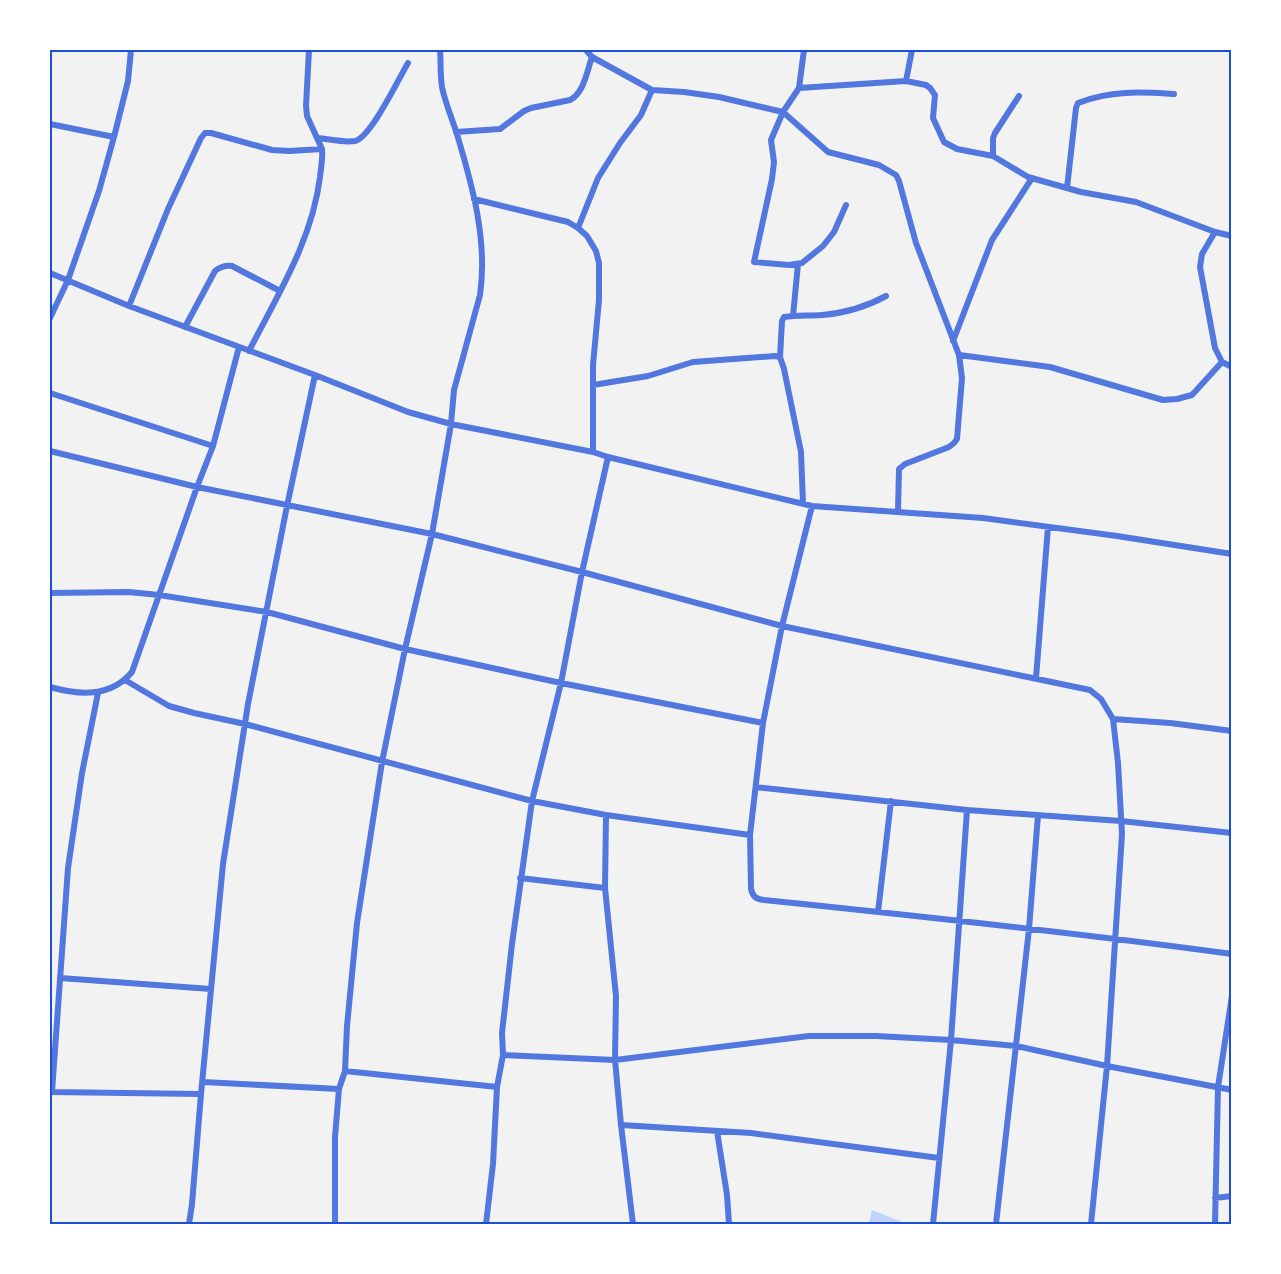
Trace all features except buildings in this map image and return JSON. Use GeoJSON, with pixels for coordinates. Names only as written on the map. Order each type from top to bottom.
{"type":"FeatureCollection","features":[{"type":"Feature","properties":{"kind":"street"},"geometry":{"type":"LineString","coordinates":[[50,318],[68,280],[99,191],[128,81],[131,50]]}},
{"type":"Feature","properties":{"kind":"street"},"geometry":{"type":"LineString","coordinates":[[249,351],[300,251],[310,224],[318,189],[323,155],[307,116],[309,50]]}},
{"type":"Feature","properties":{"kind":"street"},"geometry":{"type":"LineString","coordinates":[[335,1224],[335,1137],[339,1089],[345,1071],[357,923],[382,762],[432,534],[452,424],[454,390],[482,281],[482,250],[474,199],[445,99],[440,50]]}},
{"type":"Feature","properties":{"kind":"street"},"geometry":{"type":"LineString","coordinates":[[586,50],[592,57],[652,90],[719,97],[783,112],[828,152],[879,165],[896,175],[916,243],[959,355],[962,378],[957,439],[949,447],[905,464],[898,469],[898,512]]}},
{"type":"Feature","properties":{"kind":"street"},"geometry":{"type":"LineString","coordinates":[[804,50],[799,88],[783,112],[771,140],[774,162],[772,179],[754,261],[789,265],[802,263],[823,246],[834,232],[846,205]]}},
{"type":"Feature","properties":{"kind":"street"},"geometry":{"type":"LineString","coordinates":[[906,81],[912,50]]}},
{"type":"Feature","properties":{"kind":"street"},"geometry":{"type":"LineString","coordinates":[[456,132],[500,129],[531,108],[576,98],[592,57]]}},
{"type":"Feature","properties":{"kind":"street"},"geometry":{"type":"LineString","coordinates":[[317,138],[352,141],[361,138],[384,108],[408,63]]}},
{"type":"Feature","properties":{"kind":"street"},"geometry":{"type":"LineString","coordinates":[[799,88],[906,81],[926,85],[935,96],[933,118],[944,142],[957,149],[993,156],[1028,177],[1067,188],[1136,201],[1215,232],[1232,236]]}},
{"type":"Feature","properties":{"kind":"street"},"geometry":{"type":"LineString","coordinates":[[578,228],[598,178],[641,115],[652,90]]}},
{"type":"Feature","properties":{"kind":"street"},"geometry":{"type":"LineString","coordinates":[[1067,188],[1078,103],[1130,92],[1174,94]]}},
{"type":"Feature","properties":{"kind":"street"},"geometry":{"type":"LineString","coordinates":[[993,156],[995,133],[1019,96]]}},
{"type":"Feature","properties":{"kind":"street"},"geometry":{"type":"LineString","coordinates":[[50,124],[114,137]]}},
{"type":"Feature","properties":{"kind":"street"},"geometry":{"type":"LineString","coordinates":[[129,306],[168,208],[203,135],[211,133],[279,151],[322,149]]}},
{"type":"Feature","properties":{"kind":"street"},"geometry":{"type":"LineString","coordinates":[[953,341],[992,240],[1032,178]]}},
{"type":"Feature","properties":{"kind":"street"},"geometry":{"type":"LineString","coordinates":[[474,199],[568,222],[587,236],[596,251],[599,263],[599,300],[593,365],[593,452]]}},
{"type":"Feature","properties":{"kind":"street"},"geometry":{"type":"LineString","coordinates":[[1215,232],[1202,254],[1200,267],[1215,348],[1222,362],[1232,367]]}},
{"type":"Feature","properties":{"kind":"street"},"geometry":{"type":"LineString","coordinates":[[793,316],[798,264]]}},
{"type":"Feature","properties":{"kind":"street"},"geometry":{"type":"LineString","coordinates":[[185,327],[215,271],[220,267],[232,266],[280,291]]}},
{"type":"Feature","properties":{"kind":"street"},"geometry":{"type":"LineString","coordinates":[[50,273],[129,306],[408,412],[452,424],[593,452],[812,506],[983,519],[1117,536],[1232,554]]}},
{"type":"Feature","properties":{"kind":"street"},"geometry":{"type":"LineString","coordinates":[[803,503],[801,452],[780,357],[782,321],[784,317],[821,315],[865,307],[886,297]]}},
{"type":"Feature","properties":{"kind":"street"},"geometry":{"type":"LineString","coordinates":[[50,687],[88,694],[98,693],[125,680],[132,672],[213,446],[239,347]]}},
{"type":"Feature","properties":{"kind":"street"},"geometry":{"type":"LineString","coordinates":[[959,355],[1050,367],[1163,400],[1192,395],[1222,362]]}},
{"type":"Feature","properties":{"kind":"street"},"geometry":{"type":"LineString","coordinates":[[593,385],[648,376],[693,362],[780,357]]}},
{"type":"Feature","properties":{"kind":"street"},"geometry":{"type":"LineString","coordinates":[[189,1224],[223,864],[248,704],[315,375]]}},
{"type":"Feature","properties":{"kind":"street"},"geometry":{"type":"LineString","coordinates":[[50,393],[213,446]]}},
{"type":"Feature","properties":{"kind":"street"},"geometry":{"type":"LineString","coordinates":[[50,451],[197,487],[432,534],[782,626],[1090,690],[1101,699],[1113,719],[1122,834],[1107,1066],[1091,1224]]}},
{"type":"Feature","properties":{"kind":"street"},"geometry":{"type":"LineString","coordinates":[[486,1224],[493,1164],[497,1087],[503,1054],[502,1033],[520,878],[532,801],[561,683],[582,572],[608,457]]}},
{"type":"Feature","properties":{"kind":"street"},"geometry":{"type":"LineString","coordinates":[[812,506],[782,626],[764,723],[750,835],[751,890],[756,899],[1232,954]]}},
{"type":"Feature","properties":{"kind":"street"},"geometry":{"type":"LineString","coordinates":[[1036,678],[1048,527]]}},
{"type":"Feature","properties":{"kind":"street"},"geometry":{"type":"LineString","coordinates":[[50,593],[129,592],[267,612],[405,649],[561,683],[764,723]]}},
{"type":"Feature","properties":{"kind":"street"},"geometry":{"type":"LineString","coordinates":[[125,680],[169,706],[245,724],[532,801],[606,815],[750,835]]}},
{"type":"Feature","properties":{"kind":"street"},"geometry":{"type":"LineString","coordinates":[[98,693],[82,773],[68,868],[51,1092],[201,1094]]}},
{"type":"Feature","properties":{"kind":"street"},"geometry":{"type":"LineString","coordinates":[[1113,719],[1232,731]]}},
{"type":"Feature","properties":{"kind":"street"},"geometry":{"type":"LineString","coordinates":[[756,787],[967,810],[1121,821],[1232,833]]}},
{"type":"Feature","properties":{"kind":"street"},"geometry":{"type":"LineString","coordinates":[[878,912],[891,801]]}},
{"type":"Feature","properties":{"kind":"street"},"geometry":{"type":"LineString","coordinates":[[933,1224],[951,1040],[967,810]]}},
{"type":"Feature","properties":{"kind":"street"},"geometry":{"type":"LineString","coordinates":[[606,815],[605,888],[616,996],[615,1060],[633,1224]]}},
{"type":"Feature","properties":{"kind":"street"},"geometry":{"type":"LineString","coordinates":[[996,1224],[1029,929],[1038,815]]}},
{"type":"Feature","properties":{"kind":"street"},"geometry":{"type":"LineString","coordinates":[[520,878],[605,888]]}},
{"type":"Feature","properties":{"kind":"street"},"geometry":{"type":"LineString","coordinates":[[60,978],[211,989]]}},
{"type":"Feature","properties":{"kind":"street"},"geometry":{"type":"LineString","coordinates":[[1215,1224],[1218,1087],[1232,996]]}},
{"type":"Feature","properties":{"kind":"street"},"geometry":{"type":"LineString","coordinates":[[503,1054],[615,1060],[809,1036],[876,1036],[1016,1046],[1232,1090]]}},
{"type":"Feature","properties":{"kind":"street"},"geometry":{"type":"LineString","coordinates":[[345,1071],[497,1087]]}},
{"type":"Feature","properties":{"kind":"street"},"geometry":{"type":"LineString","coordinates":[[203,1082],[339,1089]]}},
{"type":"Feature","properties":{"kind":"street"},"geometry":{"type":"LineString","coordinates":[[621,1125],[751,1133],[939,1158]]}},
{"type":"Feature","properties":{"kind":"street"},"geometry":{"type":"LineString","coordinates":[[717,1131],[729,1224]]}},
{"type":"Feature","properties":{"kind":"street"},"geometry":{"type":"LineString","coordinates":[[1215,1198],[1232,1196]]}},
{"type":"Feature","properties":{"kind":"water"},"geometry":{"type":"Polygon","coordinates":[[[872,1210],[907,1224],[869,1224],[872,1210]]]}}]}
